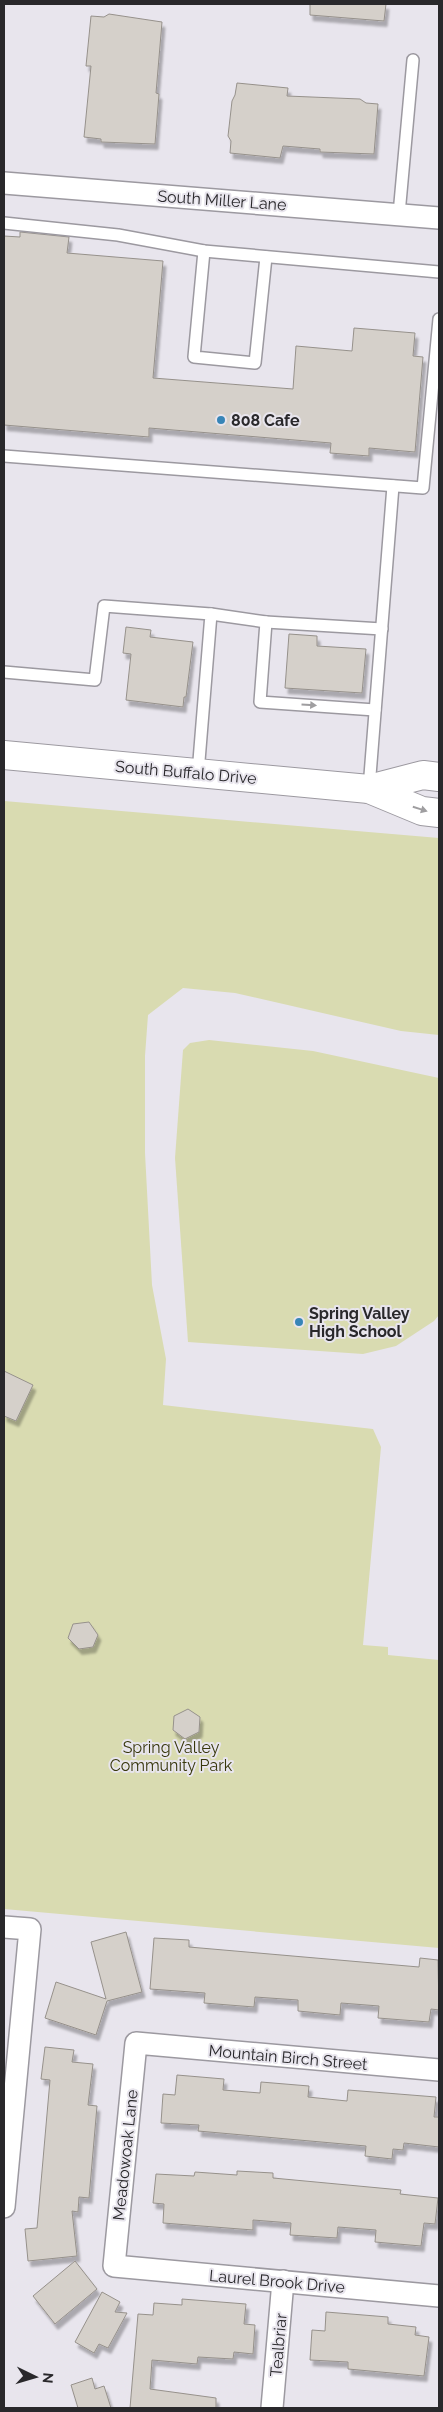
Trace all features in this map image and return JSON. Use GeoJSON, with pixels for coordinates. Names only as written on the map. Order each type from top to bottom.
{"type":"FeatureCollection","features":[{"type":"Feature","properties":{"kind":"main road","name":"South Buffalo Drive"},"geometry":{"type":"LineString","coordinates":[[4,756],[369,789],[422,811],[439,813]]}},
{"type":"Feature","properties":{"kind":"main road","name":"South Buffalo Drive"},"geometry":{"type":"LineString","coordinates":[[369,789],[423,775],[439,777]]}},
{"type":"Feature","properties":{"kind":"street","name":"South Miller Lane"},"geometry":{"type":"LineString","coordinates":[[4,183],[439,218]]}},
{"type":"Feature","properties":{"kind":"street"},"geometry":{"type":"LineString","coordinates":[[4,1927],[30,1929],[4,2207]]}},
{"type":"Feature","properties":{"kind":"street","name":"Mountain Birch Street"},"geometry":{"type":"LineString","coordinates":[[136,2043],[439,2070]]}},
{"type":"Feature","properties":{"kind":"street","name":"Meadowoak Lane"},"geometry":{"type":"LineString","coordinates":[[114,2266],[136,2043]]}},
{"type":"Feature","properties":{"kind":"street","name":"Laurel Brook Drive"},"geometry":{"type":"LineString","coordinates":[[114,2266],[439,2296]]}},
{"type":"Feature","properties":{"kind":"street","name":"Tealbriar"},"geometry":{"type":"LineString","coordinates":[[272,2408],[283,2281]]}},
{"type":"Feature","properties":{"kind":"lane"},"geometry":{"type":"LineString","coordinates":[[399,214],[413,60]]}},
{"type":"Feature","properties":{"kind":"lane"},"geometry":{"type":"LineString","coordinates":[[4,224],[118,234],[204,251],[439,272]]}},
{"type":"Feature","properties":{"kind":"lane"},"geometry":{"type":"LineString","coordinates":[[204,251],[194,357],[255,362],[266,257]]}},
{"type":"Feature","properties":{"kind":"lane"},"geometry":{"type":"LineString","coordinates":[[4,456],[423,488],[439,319]]}},
{"type":"Feature","properties":{"kind":"lane"},"geometry":{"type":"LineString","coordinates":[[369,789],[393,486]]}},
{"type":"Feature","properties":{"kind":"lane"},"geometry":{"type":"LineString","coordinates":[[4,672],[95,680],[104,606],[211,614],[266,622],[382,629]]}},
{"type":"Feature","properties":{"kind":"lane"},"geometry":{"type":"LineString","coordinates":[[198,773],[211,614]]}},
{"type":"Feature","properties":{"kind":"lane"},"geometry":{"type":"LineString","coordinates":[[266,622],[260,702],[375,710]]}},
{"type":"Feature","properties":{"kind":"green space","name":"Spring Valley Community Park"},"geometry":{"type":"Polygon","coordinates":[[[4,801],[439,838],[439,1035],[401,1031],[235,993],[183,988],[148,1015],[145,1056],[145,1153],[152,1285],[166,1359],[163,1405],[373,1429],[381,1447],[363,1645],[388,1647],[388,1655],[439,1660],[439,1948],[4,1909],[4,801]]]}},
{"type":"Feature","properties":{"kind":"green space"},"geometry":{"type":"Polygon","coordinates":[[[209,1040],[313,1051],[439,1078],[439,1315],[434,1321],[396,1346],[363,1354],[188,1342],[175,1158],[183,1050],[190,1043],[209,1040]]]}},
{"type":"Feature","properties":{"kind":"building"},"geometry":{"type":"Polygon","coordinates":[[[310,4],[386,4],[384,21],[310,15],[310,4]]]}},
{"type":"Feature","properties":{"kind":"building"},"geometry":{"type":"Polygon","coordinates":[[[109,14],[162,22],[156,93],[159,94],[155,144],[101,142],[101,139],[84,137],[91,66],[86,66],[91,16],[104,17],[109,14]]]}},
{"type":"Feature","properties":{"kind":"building"},"geometry":{"type":"Polygon","coordinates":[[[237,83],[288,88],[287,96],[360,99],[366,103],[378,104],[374,154],[320,152],[320,149],[283,146],[280,158],[230,153],[231,141],[228,136],[232,101],[237,83]]]}},
{"type":"Feature","properties":{"kind":"building"},"geometry":{"type":"Polygon","coordinates":[[[20,232],[69,237],[67,253],[163,261],[153,378],[293,389],[296,346],[352,351],[354,328],[415,333],[413,356],[423,357],[415,452],[369,448],[369,456],[330,453],[331,443],[149,428],[149,437],[4,425],[4,236],[20,237],[20,232]]]}},
{"type":"Feature","properties":{"kind":"building"},"geometry":{"type":"Polygon","coordinates":[[[126,627],[151,630],[150,637],[193,642],[183,707],[126,700],[131,654],[123,653],[126,627]]]}},
{"type":"Feature","properties":{"kind":"building"},"geometry":{"type":"Polygon","coordinates":[[[289,634],[317,636],[317,646],[366,649],[362,693],[285,688],[289,634]]]}},
{"type":"Feature","properties":{"kind":"building"},"geometry":{"type":"Polygon","coordinates":[[[4,1371],[33,1385],[16,1421],[4,1416],[4,1371]]]}},
{"type":"Feature","properties":{"kind":"building"},"geometry":{"type":"Polygon","coordinates":[[[89,1622],[98,1635],[93,1647],[79,1649],[68,1638],[73,1624],[89,1622]]]}},
{"type":"Feature","properties":{"kind":"building"},"geometry":{"type":"Polygon","coordinates":[[[188,1709],[200,1717],[199,1732],[185,1739],[173,1730],[174,1716],[188,1709]]]}},
{"type":"Feature","properties":{"kind":"building"},"geometry":{"type":"Polygon","coordinates":[[[126,1932],[142,1992],[107,2001],[96,2035],[45,2018],[56,1982],[106,1999],[91,1942],[126,1932]]]}},
{"type":"Feature","properties":{"kind":"building"},"geometry":{"type":"Polygon","coordinates":[[[154,1938],[189,1940],[189,1947],[419,1967],[420,1958],[438,1960],[439,2010],[431,2009],[429,2022],[378,2018],[379,2006],[341,2003],[340,2015],[298,2011],[298,2000],[255,1997],[254,2007],[204,2003],[205,1993],[150,1989],[154,1938]]]}},
{"type":"Feature","properties":{"kind":"building"},"geometry":{"type":"Polygon","coordinates":[[[45,2047],[74,2050],[72,2062],[93,2064],[88,2105],[97,2106],[89,2198],[79,2197],[78,2212],[72,2211],[77,2256],[28,2261],[25,2229],[37,2228],[50,2080],[41,2079],[45,2047]]]}},
{"type":"Feature","properties":{"kind":"building"},"geometry":{"type":"Polygon","coordinates":[[[177,2075],[224,2079],[223,2090],[260,2093],[261,2082],[309,2086],[308,2097],[347,2101],[348,2090],[436,2097],[434,2117],[439,2117],[439,2147],[404,2143],[403,2150],[393,2149],[392,2159],[365,2156],[366,2146],[198,2131],[199,2125],[161,2123],[163,2094],[175,2095],[177,2075]]]}},
{"type":"Feature","properties":{"kind":"building"},"geometry":{"type":"Polygon","coordinates":[[[237,2171],[273,2173],[273,2178],[401,2190],[400,2194],[438,2198],[435,2224],[424,2223],[421,2246],[375,2242],[376,2230],[338,2227],[337,2238],[290,2235],[291,2223],[253,2220],[253,2230],[163,2223],[164,2204],[153,2203],[156,2174],[194,2176],[195,2172],[237,2175],[237,2171]]]}},
{"type":"Feature","properties":{"kind":"building"},"geometry":{"type":"Polygon","coordinates":[[[75,2261],[97,2289],[55,2324],[33,2296],[75,2261]]]}},
{"type":"Feature","properties":{"kind":"building"},"geometry":{"type":"Polygon","coordinates":[[[102,2292],[120,2302],[115,2312],[127,2313],[108,2348],[99,2344],[94,2353],[75,2342],[102,2292]]]}},
{"type":"Feature","properties":{"kind":"building"},"geometry":{"type":"Polygon","coordinates":[[[182,2299],[246,2304],[244,2324],[255,2325],[253,2354],[234,2352],[233,2359],[198,2357],[197,2364],[152,2360],[150,2389],[216,2398],[216,2408],[130,2408],[138,2314],[153,2315],[154,2303],[182,2305],[182,2299]]]}},
{"type":"Feature","properties":{"kind":"building"},"geometry":{"type":"Polygon","coordinates":[[[326,2312],[388,2317],[388,2324],[416,2327],[415,2335],[429,2337],[424,2376],[348,2369],[348,2362],[310,2360],[312,2330],[325,2331],[326,2312]]]}},
{"type":"Feature","properties":{"kind":"building"},"geometry":{"type":"Polygon","coordinates":[[[92,2378],[95,2389],[104,2386],[111,2408],[78,2408],[71,2385],[92,2378]]]}},
{"type":"Feature","properties":{"kind":"place","name":"808 Cafe"},"geometry":{"type":"Point","coordinates":[221,420]}},
{"type":"Feature","properties":{"kind":"place","name":"Spring Valley High School"},"geometry":{"type":"Point","coordinates":[299,1322]}}]}
